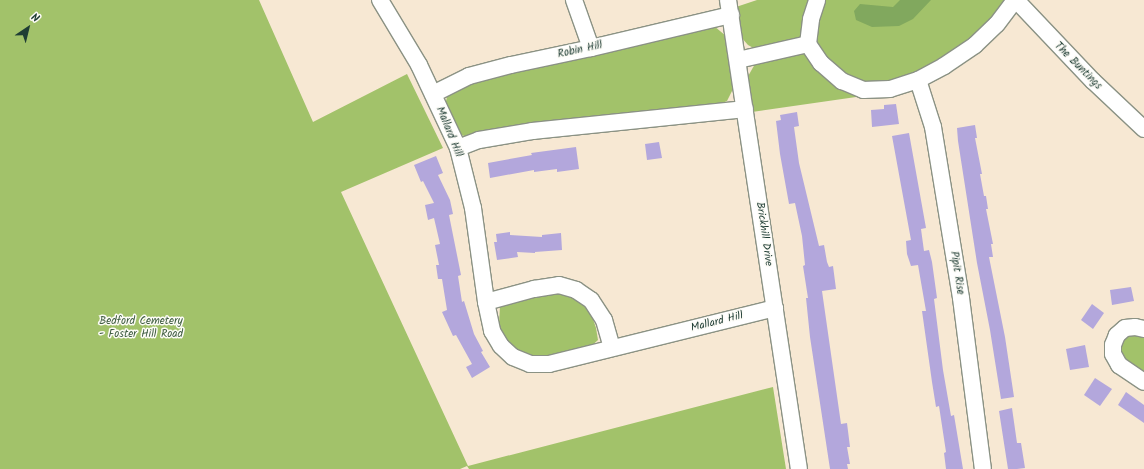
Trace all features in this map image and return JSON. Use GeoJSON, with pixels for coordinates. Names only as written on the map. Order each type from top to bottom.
{"type":"FeatureCollection","features":[{"type":"Feature","properties":{"kind":"street","name":"Mallard Hill"},"geometry":{"type":"LineString","coordinates":[[380,0],[419,65],[458,148],[473,208],[486,302],[492,331],[501,346],[513,356],[530,364],[549,364],[775,308]]}},
{"type":"Feature","properties":{"kind":"street"},"geometry":{"type":"LineString","coordinates":[[574,0],[591,48]]}},
{"type":"Feature","properties":{"kind":"street"},"geometry":{"type":"LineString","coordinates":[[817,0],[811,19],[808,44],[821,63],[842,81],[863,90],[890,89],[918,80],[944,66],[975,45],[997,24],[1015,0]]}},
{"type":"Feature","properties":{"kind":"street","name":"The Buntings"},"geometry":{"type":"LineString","coordinates":[[1015,0],[1092,81],[1144,129]]}},
{"type":"Feature","properties":{"kind":"street","name":"Robin Hill"},"geometry":{"type":"LineString","coordinates":[[433,94],[476,74],[591,48],[729,8]]}},
{"type":"Feature","properties":{"kind":"street","name":"Brickhill Drive"},"geometry":{"type":"LineString","coordinates":[[729,8],[799,469]]}},
{"type":"Feature","properties":{"kind":"street"},"geometry":{"type":"LineString","coordinates":[[738,60],[808,44]]}},
{"type":"Feature","properties":{"kind":"street","name":"Pipit Rise"},"geometry":{"type":"LineString","coordinates":[[918,80],[933,127],[961,298],[983,469]]}},
{"type":"Feature","properties":{"kind":"street"},"geometry":{"type":"LineString","coordinates":[[458,148],[479,140],[533,131],[745,109]]}},
{"type":"Feature","properties":{"kind":"street"},"geometry":{"type":"LineString","coordinates":[[486,302],[534,289],[559,285],[576,290],[591,300],[604,320],[612,348]]}},
{"type":"Feature","properties":{"kind":"street"},"geometry":{"type":"LineString","coordinates":[[1144,329],[1135,327],[1125,328],[1117,335],[1113,354],[1119,365],[1144,382]]}},
{"type":"Feature","properties":{"kind":"green space","name":"Bedford Cemetery - Foster Hill Road"},"geometry":{"type":"Polygon","coordinates":[[[0,0],[259,0],[313,122],[407,74],[443,148],[341,192],[468,466],[773,387],[786,469],[469,469],[467,466],[460,469],[0,469],[0,0]]]}},
{"type":"Feature","properties":{"kind":"green space"},"geometry":{"type":"Polygon","coordinates":[[[757,0],[811,0],[800,40],[757,50],[748,45],[741,37],[736,7],[757,0]]]}},
{"type":"Feature","properties":{"kind":"green space"},"geometry":{"type":"Polygon","coordinates":[[[822,0],[1007,0],[991,22],[948,57],[918,73],[890,83],[855,82],[826,61],[818,45],[815,27],[822,0]]]}},
{"type":"Feature","properties":{"kind":"green space"},"geometry":{"type":"Polygon","coordinates":[[[900,0],[931,0],[913,19],[899,26],[872,27],[856,20],[854,11],[860,4],[893,7],[900,0]]]}},
{"type":"Feature","properties":{"kind":"green space"},"geometry":{"type":"Polygon","coordinates":[[[714,26],[726,36],[734,87],[727,101],[720,104],[466,137],[460,134],[445,105],[448,93],[479,77],[714,26]]]}},
{"type":"Feature","properties":{"kind":"green space"},"geometry":{"type":"Polygon","coordinates":[[[803,53],[809,55],[870,95],[752,112],[747,78],[755,64],[803,53]]]}},
{"type":"Feature","properties":{"kind":"green space"},"geometry":{"type":"Polygon","coordinates":[[[556,290],[577,298],[590,310],[598,340],[587,350],[544,361],[515,352],[503,337],[499,324],[500,306],[556,290]]]}},
{"type":"Feature","properties":{"kind":"green space"},"geometry":{"type":"Polygon","coordinates":[[[1126,332],[1144,333],[1144,377],[1122,362],[1117,343],[1126,332]]]}},
{"type":"Feature","properties":{"kind":"building"},"geometry":{"type":"Polygon","coordinates":[[[896,104],[899,124],[872,127],[871,110],[884,109],[884,105],[896,104]]]}},
{"type":"Feature","properties":{"kind":"building"},"geometry":{"type":"Polygon","coordinates":[[[797,112],[799,126],[794,127],[799,163],[819,246],[824,245],[829,267],[833,266],[836,289],[822,291],[841,424],[847,423],[850,447],[847,447],[850,464],[847,464],[848,469],[830,469],[810,337],[806,298],[808,298],[803,266],[805,265],[802,236],[795,203],[789,204],[780,154],[776,121],[781,120],[780,115],[797,112]]]}},
{"type":"Feature","properties":{"kind":"building"},"geometry":{"type":"Polygon","coordinates":[[[975,125],[977,138],[975,138],[982,174],[980,174],[984,196],[986,196],[988,209],[986,209],[993,244],[991,244],[993,257],[989,257],[1005,337],[1014,397],[1001,399],[977,263],[958,141],[957,128],[975,125]]]}},
{"type":"Feature","properties":{"kind":"building"},"geometry":{"type":"Polygon","coordinates":[[[909,133],[926,228],[921,229],[924,251],[929,250],[932,262],[937,298],[934,299],[943,370],[951,416],[954,415],[963,469],[946,469],[944,453],[946,452],[939,406],[936,407],[932,382],[922,311],[926,311],[918,265],[911,266],[907,254],[906,241],[911,240],[892,136],[909,133]]]}},
{"type":"Feature","properties":{"kind":"building"},"geometry":{"type":"Polygon","coordinates":[[[659,142],[662,158],[647,160],[645,144],[659,142]]]}},
{"type":"Feature","properties":{"kind":"building"},"geometry":{"type":"Polygon","coordinates":[[[576,147],[579,169],[557,172],[557,169],[534,172],[534,170],[490,178],[488,163],[532,155],[531,153],[576,147]]]}},
{"type":"Feature","properties":{"kind":"building"},"geometry":{"type":"Polygon","coordinates":[[[436,156],[443,173],[438,175],[450,200],[453,214],[449,215],[461,275],[458,276],[462,302],[464,301],[474,334],[483,351],[481,352],[490,367],[472,378],[466,367],[472,364],[456,335],[453,336],[442,312],[447,310],[442,279],[438,279],[436,265],[439,265],[435,245],[440,244],[434,218],[428,220],[425,205],[434,203],[423,181],[421,182],[414,165],[436,156]]]}},
{"type":"Feature","properties":{"kind":"building"},"geometry":{"type":"Polygon","coordinates":[[[510,232],[510,235],[542,237],[542,235],[561,233],[562,250],[535,253],[517,252],[518,257],[497,260],[494,242],[497,242],[496,234],[510,232]]]}},
{"type":"Feature","properties":{"kind":"building"},"geometry":{"type":"Polygon","coordinates":[[[1131,287],[1134,301],[1112,305],[1110,290],[1131,287]]]}},
{"type":"Feature","properties":{"kind":"building"},"geometry":{"type":"Polygon","coordinates":[[[1092,304],[1104,313],[1093,329],[1081,320],[1092,304]]]}},
{"type":"Feature","properties":{"kind":"building"},"geometry":{"type":"Polygon","coordinates":[[[1085,345],[1089,367],[1070,370],[1066,349],[1085,345]]]}},
{"type":"Feature","properties":{"kind":"building"},"geometry":{"type":"Polygon","coordinates":[[[1095,378],[1112,389],[1100,406],[1084,395],[1095,378]]]}},
{"type":"Feature","properties":{"kind":"building"},"geometry":{"type":"Polygon","coordinates":[[[1126,392],[1144,405],[1144,423],[1118,405],[1126,392]]]}},
{"type":"Feature","properties":{"kind":"building"},"geometry":{"type":"Polygon","coordinates":[[[1012,408],[1017,443],[1021,443],[1025,468],[1008,469],[999,411],[1012,408]]]}}]}
